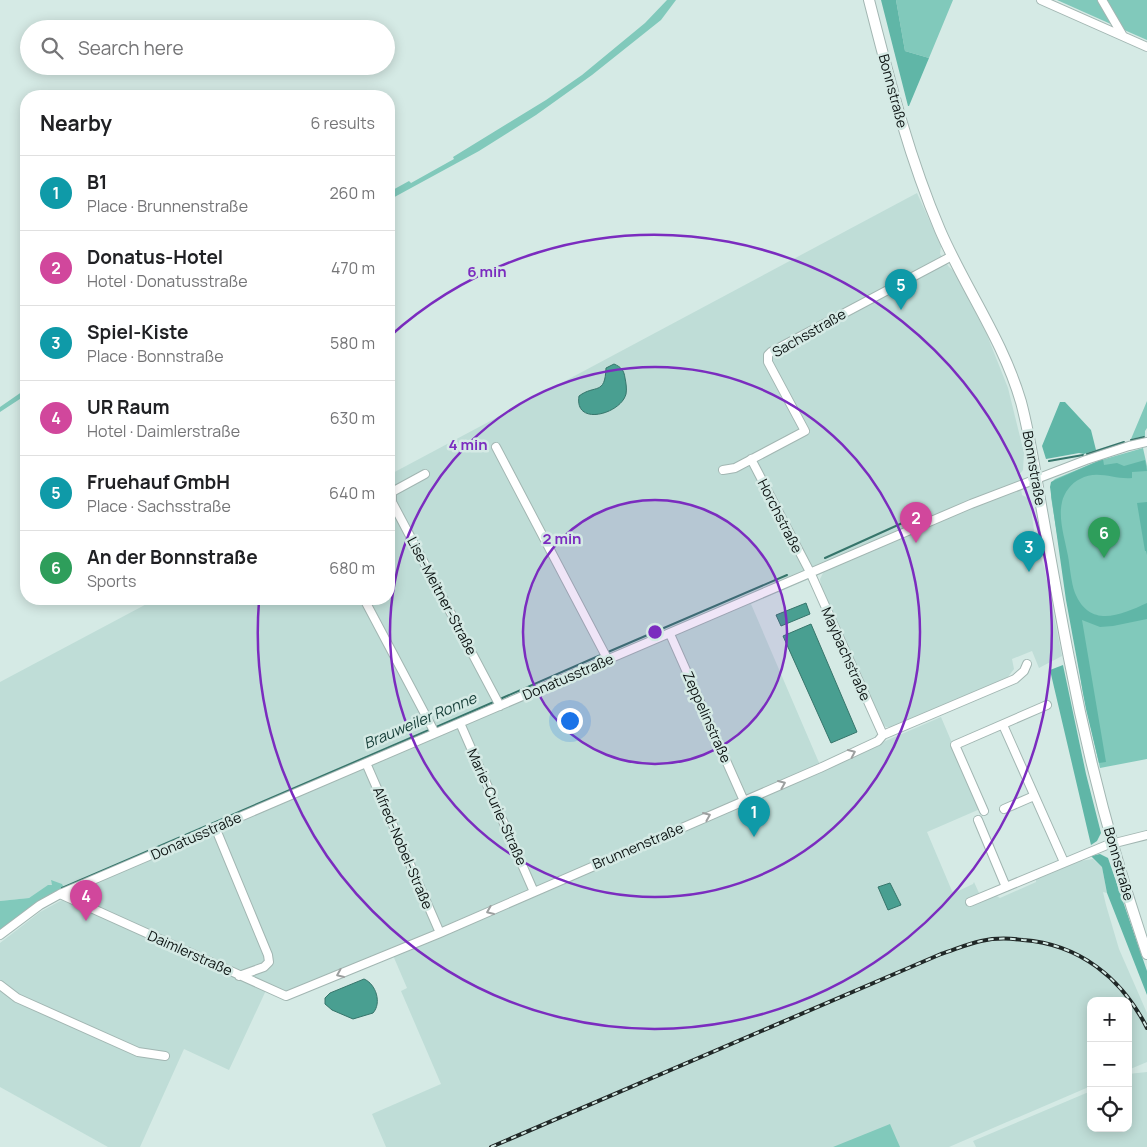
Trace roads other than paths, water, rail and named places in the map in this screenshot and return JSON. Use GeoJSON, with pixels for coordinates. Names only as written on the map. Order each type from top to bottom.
{"type":"FeatureCollection","features":[{"type":"Feature","properties":{"kind":"main road","name":"Bonnstraße"},"geometry":{"type":"LineString","coordinates":[[869,0],[917,171],[952,256],[999,344],[1022,405],[1069,659],[1087,742],[1112,844],[1147,954]]}},
{"type":"Feature","properties":{"kind":"street"},"geometry":{"type":"LineString","coordinates":[[1041,0],[1147,47]]}},
{"type":"Feature","properties":{"kind":"street"},"geometry":{"type":"LineString","coordinates":[[1102,0],[1123,36]]}},
{"type":"Feature","properties":{"kind":"street","name":"Sachsstraße"},"geometry":{"type":"LineString","coordinates":[[723,470],[735,468],[805,431],[768,362],[768,354],[952,256]]}},
{"type":"Feature","properties":{"kind":"street","name":"Donatusstraße"},"geometry":{"type":"LineString","coordinates":[[0,935],[40,905],[60,894],[366,763],[433,729],[460,723],[810,572],[1036,478],[1110,452],[1147,442]]}},
{"type":"Feature","properties":{"kind":"street"},"geometry":{"type":"LineString","coordinates":[[496,447],[608,658]]}},
{"type":"Feature","properties":{"kind":"street","name":"Horchstraße"},"geometry":{"type":"LineString","coordinates":[[751,459],[810,572]]}},
{"type":"Feature","properties":{"kind":"street","name":"Lise-Meitner-Straße"},"geometry":{"type":"LineString","coordinates":[[395,490],[425,474]]}},
{"type":"Feature","properties":{"kind":"street","name":"Lise-Meitner-Straße"},"geometry":{"type":"LineString","coordinates":[[395,508],[499,705]]}},
{"type":"Feature","properties":{"kind":"street","name":"Maybachstraße"},"geometry":{"type":"LineString","coordinates":[[810,572],[883,735]]}},
{"type":"Feature","properties":{"kind":"street"},"geometry":{"type":"LineString","coordinates":[[367,605],[433,729]]}},
{"type":"Feature","properties":{"kind":"street","name":"Zeppelinstraße"},"geometry":{"type":"LineString","coordinates":[[670,634],[744,801]]}},
{"type":"Feature","properties":{"kind":"street","name":"Brunnenstraße"},"geometry":{"type":"LineString","coordinates":[[239,976],[286,996],[440,933],[878,741],[883,735],[1015,678],[1024,671],[1027,664]]}},
{"type":"Feature","properties":{"kind":"street"},"geometry":{"type":"LineString","coordinates":[[984,811],[955,745],[1048,705]]}},
{"type":"Feature","properties":{"kind":"street","name":"Marie-Curie-Straße"},"geometry":{"type":"LineString","coordinates":[[460,723],[534,892]]}},
{"type":"Feature","properties":{"kind":"street"},"geometry":{"type":"LineString","coordinates":[[1003,725],[1064,862]]}},
{"type":"Feature","properties":{"kind":"street","name":"Alfred-Nobel-Straße"},"geometry":{"type":"LineString","coordinates":[[366,763],[440,933]]}},
{"type":"Feature","properties":{"kind":"street"},"geometry":{"type":"LineString","coordinates":[[1004,809],[1034,796]]}},
{"type":"Feature","properties":{"kind":"street"},"geometry":{"type":"LineString","coordinates":[[978,820],[1006,887]]}},
{"type":"Feature","properties":{"kind":"street","name":"Daimlerstraße"},"geometry":{"type":"LineString","coordinates":[[60,894],[239,976],[264,967],[269,962],[268,955],[215,827]]}},
{"type":"Feature","properties":{"kind":"street"},"geometry":{"type":"LineString","coordinates":[[970,902],[1064,862],[1112,844],[1147,835]]}},
{"type":"Feature","properties":{"kind":"street"},"geometry":{"type":"LineString","coordinates":[[0,985],[17,998],[138,1052],[165,1056]]}},
{"type":"Feature","properties":{"kind":"waterway"},"geometry":{"type":"LineString","coordinates":[[1131,440],[1144,437]]}},
{"type":"Feature","properties":{"kind":"waterway"},"geometry":{"type":"LineString","coordinates":[[1087,454],[1124,442]]}},
{"type":"Feature","properties":{"kind":"waterway"},"geometry":{"type":"LineString","coordinates":[[1049,461],[1083,455]]}},
{"type":"Feature","properties":{"kind":"waterway","name":"Brauweiler Ronne"},"geometry":{"type":"LineString","coordinates":[[825,558],[909,520]]}},
{"type":"Feature","properties":{"kind":"waterway","name":"Brauweiler Ronne"},"geometry":{"type":"LineString","coordinates":[[608,652],[787,575]]}},
{"type":"Feature","properties":{"kind":"waterway","name":"Brauweiler Ronne"},"geometry":{"type":"LineString","coordinates":[[500,699],[603,654]]}},
{"type":"Feature","properties":{"kind":"waterway","name":"Brauweiler Ronne"},"geometry":{"type":"LineString","coordinates":[[434,728],[496,701]]}},
{"type":"Feature","properties":{"kind":"waterway","name":"Brauweiler Ronne"},"geometry":{"type":"LineString","coordinates":[[62,888],[429,730]]}},
{"type":"Feature","properties":{"kind":"railway"},"geometry":{"type":"LineString","coordinates":[[491,1147],[941,954],[986,940],[1012,939],[1043,943],[1062,948],[1080,956],[1112,979],[1137,1010],[1147,1028]]}},
{"type":"Feature","properties":{"kind":"place","name":"Fruehauf GmbH"},"geometry":{"type":"Point","coordinates":[901,310]}},
{"type":"Feature","properties":{"kind":"place","name":"Donatus-Hotel"},"geometry":{"type":"Point","coordinates":[916,543]}},
{"type":"Feature","properties":{"kind":"place","name":"An der Bonnstraße"},"geometry":{"type":"Point","coordinates":[1104,558]}},
{"type":"Feature","properties":{"kind":"place","name":"Spiel-Kiste"},"geometry":{"type":"Point","coordinates":[1029,572]}},
{"type":"Feature","properties":{"kind":"place","name":"B1"},"geometry":{"type":"Point","coordinates":[754,837]}},
{"type":"Feature","properties":{"kind":"place","name":"UR Raum"},"geometry":{"type":"Point","coordinates":[86,921]}}]}
